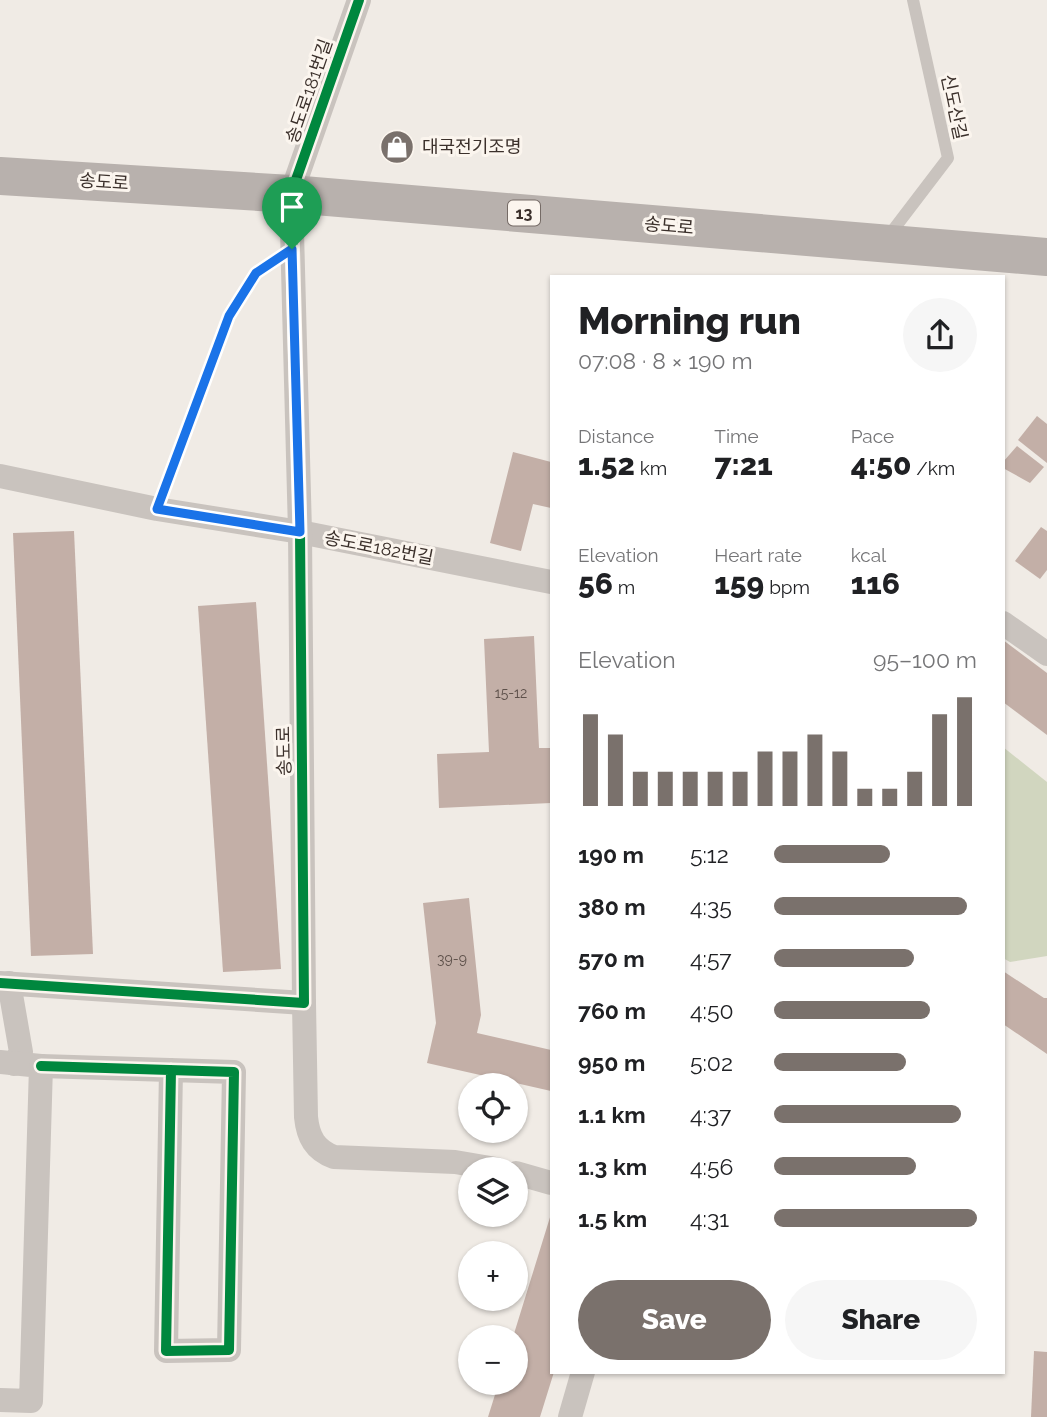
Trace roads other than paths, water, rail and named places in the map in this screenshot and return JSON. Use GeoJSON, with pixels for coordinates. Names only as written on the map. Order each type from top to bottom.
{"type":"FeatureCollection","features":[{"type":"Feature","properties":{"kind":"main road","name":"송도로"},"geometry":{"type":"LineString","coordinates":[[0,176],[291,194],[1047,257]]}},
{"type":"Feature","properties":{"kind":"street","name":"송도로181번길"},"geometry":{"type":"LineString","coordinates":[[291,194],[359,0]]}},
{"type":"Feature","properties":{"kind":"street","name":"송도로"},"geometry":{"type":"LineString","coordinates":[[291,194],[300,532],[304,1084],[307,1133],[322,1152],[334,1157],[458,1163]]}},
{"type":"Feature","properties":{"kind":"street","name":"송도로182번길"},"geometry":{"type":"LineString","coordinates":[[0,476],[157,509],[300,532],[550,582]]}},
{"type":"Feature","properties":{"kind":"street"},"geometry":{"type":"LineString","coordinates":[[1005,623],[1047,654]]}},
{"type":"Feature","properties":{"kind":"street"},"geometry":{"type":"LineString","coordinates":[[7,1063],[21,1052],[4,983],[304,1003]]}},
{"type":"Feature","properties":{"kind":"street"},"geometry":{"type":"LineString","coordinates":[[7,1063],[234,1072],[229,1350],[166,1351],[171,1070]]}},
{"type":"Feature","properties":{"kind":"street"},"geometry":{"type":"LineString","coordinates":[[0,1400],[32,1401],[41,1066]]}},
{"type":"Feature","properties":{"kind":"street"},"geometry":{"type":"LineString","coordinates":[[528,1176],[550,1183]]}},
{"type":"Feature","properties":{"kind":"street"},"geometry":{"type":"LineString","coordinates":[[570,1417],[582,1374]]}},
{"type":"Feature","properties":{"kind":"lane","name":"신도산길"},"geometry":{"type":"LineString","coordinates":[[883,244],[948,158],[913,0]]}},
{"type":"Feature","properties":{"kind":"lane"},"geometry":{"type":"LineString","coordinates":[[157,509],[229,316],[256,273],[292,249]]}},
{"type":"Feature","properties":{"kind":"place","name":"대국전기조명"},"geometry":{"type":"Point","coordinates":[397,147]}}]}
